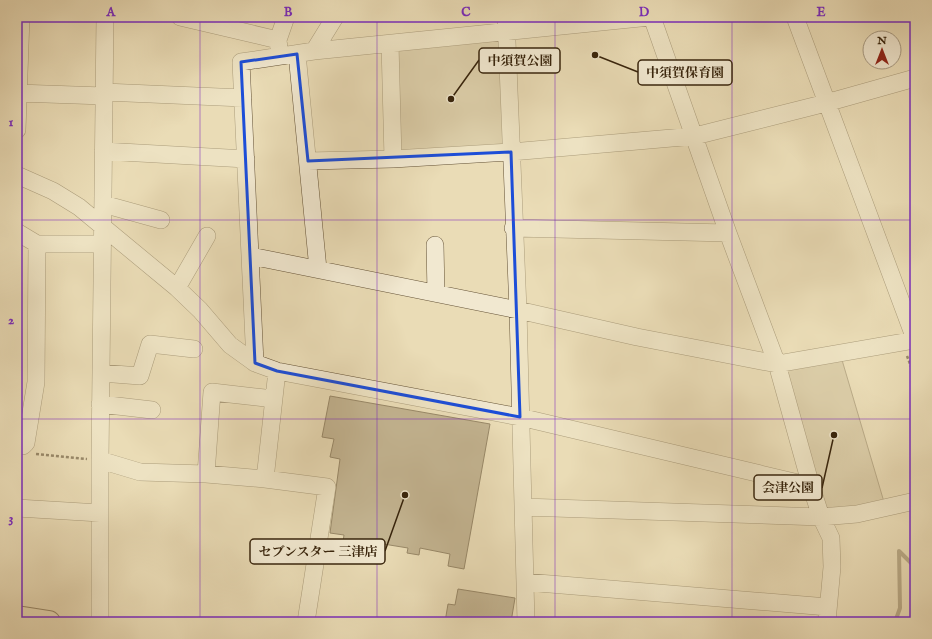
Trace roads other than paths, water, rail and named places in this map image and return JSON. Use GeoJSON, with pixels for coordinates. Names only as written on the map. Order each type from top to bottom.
{"type":"FeatureCollection","features":[{"type":"Feature","properties":{"kind":"main road"},"geometry":{"type":"LineString","coordinates":[[17,617],[49,622]]}},
{"type":"Feature","properties":{"kind":"street"},"geometry":{"type":"LineString","coordinates":[[17,130],[21,17]]}},
{"type":"Feature","properties":{"kind":"street"},"geometry":{"type":"LineString","coordinates":[[100,622],[100,404],[104,17]]}},
{"type":"Feature","properties":{"kind":"street"},"geometry":{"type":"LineString","coordinates":[[180,17],[297,54],[390,44],[506,25],[651,17],[695,136],[728,233],[777,364],[811,486],[821,517],[831,538],[832,567],[827,615],[526,582]]}},
{"type":"Feature","properties":{"kind":"street"},"geometry":{"type":"LineString","coordinates":[[279,48],[286,17]]}},
{"type":"Feature","properties":{"kind":"street"},"geometry":{"type":"LineString","coordinates":[[314,51],[335,17]]}},
{"type":"Feature","properties":{"kind":"street"},"geometry":{"type":"LineString","coordinates":[[251,256],[518,310],[637,337],[777,364],[915,340],[826,104],[795,17]]}},
{"type":"Feature","properties":{"kind":"street"},"geometry":{"type":"LineString","coordinates":[[506,25],[518,310],[526,622]]}},
{"type":"Feature","properties":{"kind":"street"},"geometry":{"type":"LineString","coordinates":[[390,44],[394,159]]}},
{"type":"Feature","properties":{"kind":"street"},"geometry":{"type":"LineString","coordinates":[[255,363],[241,62],[279,48]]}},
{"type":"Feature","properties":{"kind":"street"},"geometry":{"type":"LineString","coordinates":[[297,54],[318,269]]}},
{"type":"Feature","properties":{"kind":"street"},"geometry":{"type":"LineString","coordinates":[[308,161],[394,159],[512,152],[695,136],[826,104],[915,78]]}},
{"type":"Feature","properties":{"kind":"street"},"geometry":{"type":"LineString","coordinates":[[18,93],[243,98]]}},
{"type":"Feature","properties":{"kind":"street"},"geometry":{"type":"LineString","coordinates":[[103,151],[246,159]]}},
{"type":"Feature","properties":{"kind":"street"},"geometry":{"type":"LineString","coordinates":[[17,174],[53,191],[79,207],[102,236],[176,288],[200,310],[230,344],[255,363],[277,371],[520,416],[811,486]]}},
{"type":"Feature","properties":{"kind":"street"},"geometry":{"type":"LineString","coordinates":[[103,204],[161,220]]}},
{"type":"Feature","properties":{"kind":"street"},"geometry":{"type":"LineString","coordinates":[[514,228],[728,233]]}},
{"type":"Feature","properties":{"kind":"street"},"geometry":{"type":"LineString","coordinates":[[17,232],[37,244],[102,236]]}},
{"type":"Feature","properties":{"kind":"street"},"geometry":{"type":"LineString","coordinates":[[176,288],[207,236]]}},
{"type":"Feature","properties":{"kind":"street"},"geometry":{"type":"LineString","coordinates":[[20,446],[26,443],[36,382],[37,244]]}},
{"type":"Feature","properties":{"kind":"street"},"geometry":{"type":"LineString","coordinates":[[435,245],[436,293]]}},
{"type":"Feature","properties":{"kind":"street"},"geometry":{"type":"LineString","coordinates":[[101,373],[140,376],[150,344],[194,349]]}},
{"type":"Feature","properties":{"kind":"street"},"geometry":{"type":"LineString","coordinates":[[265,479],[277,371]]}},
{"type":"Feature","properties":{"kind":"street"},"geometry":{"type":"LineString","coordinates":[[206,474],[212,392],[274,400]]}},
{"type":"Feature","properties":{"kind":"street"},"geometry":{"type":"LineString","coordinates":[[100,404],[152,410]]}},
{"type":"Feature","properties":{"kind":"street"},"geometry":{"type":"LineString","coordinates":[[100,460],[140,472],[206,474],[265,479],[327,488],[306,622]]}},
{"type":"Feature","properties":{"kind":"street"},"geometry":{"type":"LineString","coordinates":[[523,507],[821,517],[857,514],[915,501]]}},
{"type":"Feature","properties":{"kind":"street"},"geometry":{"type":"LineString","coordinates":[[17,508],[100,513]]}},
{"type":"Feature","properties":{"kind":"waterway"},"geometry":{"type":"LineString","coordinates":[[899,551],[915,567]]}},
{"type":"Feature","properties":{"kind":"waterway"},"geometry":{"type":"LineString","coordinates":[[895,622],[900,608],[899,551]]}},
{"type":"Feature","properties":{"kind":"place","name":"中須賀保育園"},"geometry":{"type":"Point","coordinates":[595,55]}},
{"type":"Feature","properties":{"kind":"place","name":"中須賀公園"},"geometry":{"type":"Point","coordinates":[451,99]}},
{"type":"Feature","properties":{"kind":"place","name":"会津公園"},"geometry":{"type":"Point","coordinates":[834,435]}},
{"type":"Feature","properties":{"kind":"place","name":"セブンスター 三津店"},"geometry":{"type":"Point","coordinates":[405,495]}}]}
